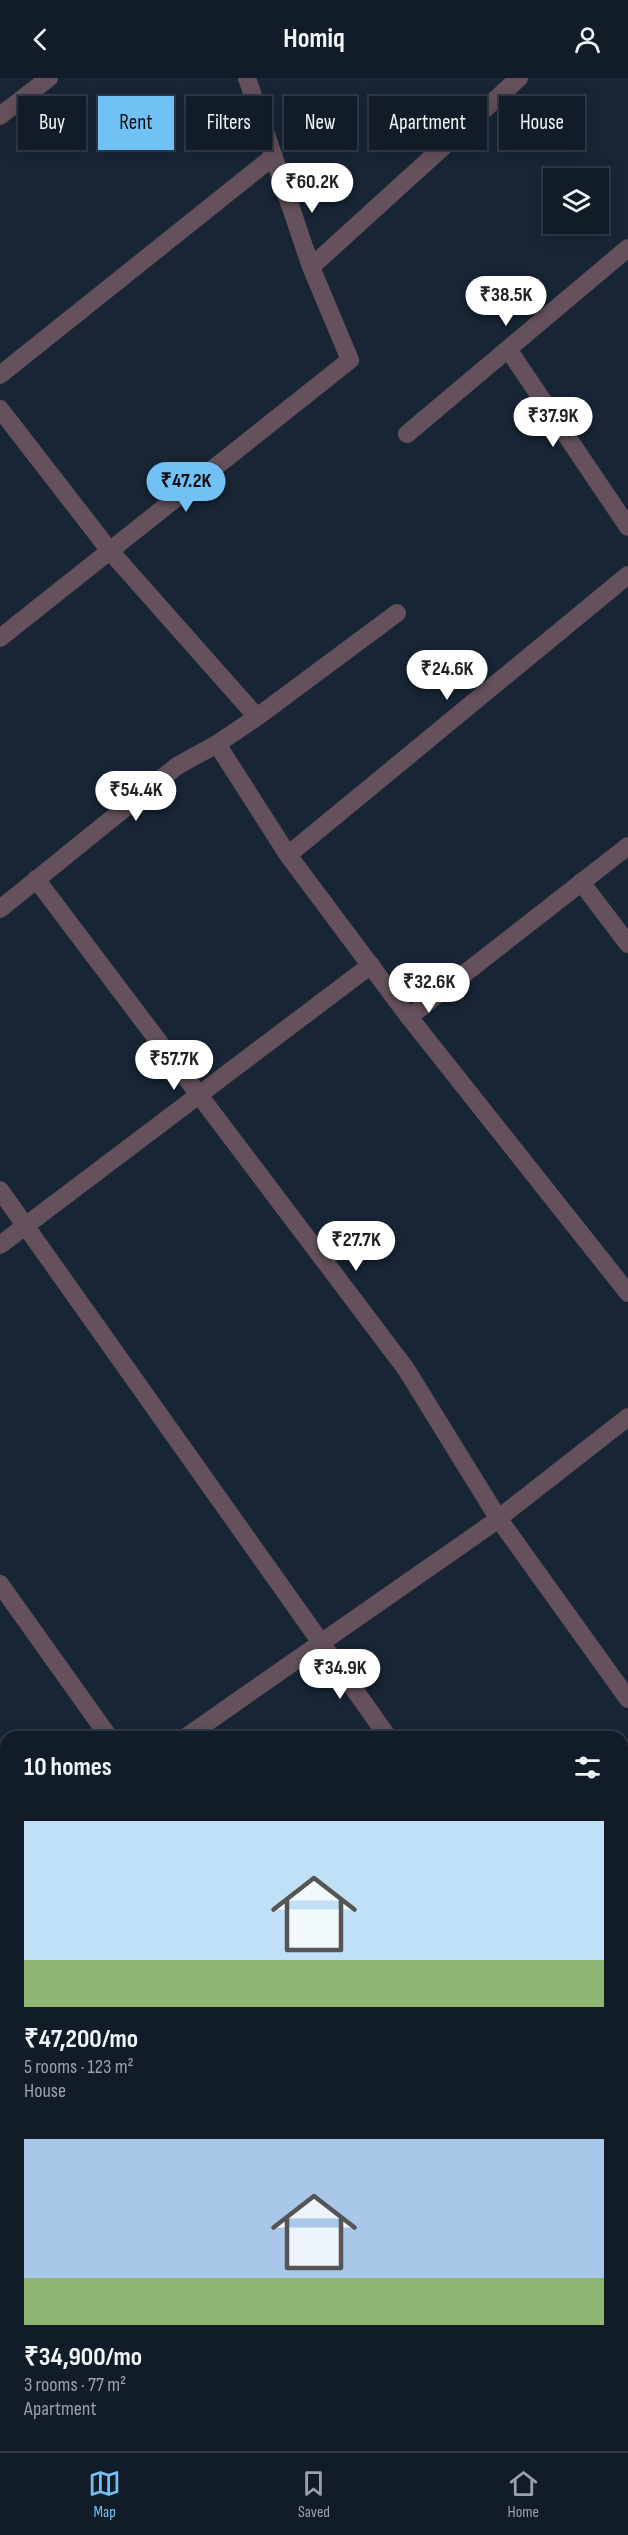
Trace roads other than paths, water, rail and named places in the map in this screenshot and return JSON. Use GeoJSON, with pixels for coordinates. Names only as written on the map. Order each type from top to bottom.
{"type":"FeatureCollection","features":[{"type":"Feature","properties":{"kind":"street"},"geometry":{"type":"LineString","coordinates":[[0,116],[50,78]]}},
{"type":"Feature","properties":{"kind":"street"},"geometry":{"type":"LineString","coordinates":[[0,638],[351,360],[311,267],[247,78]]}},
{"type":"Feature","properties":{"kind":"street"},"geometry":{"type":"LineString","coordinates":[[311,267],[519,78]]}},
{"type":"Feature","properties":{"kind":"street"},"geometry":{"type":"LineString","coordinates":[[0,375],[274,156]]}},
{"type":"Feature","properties":{"kind":"street"},"geometry":{"type":"LineString","coordinates":[[407,434],[628,248]]}},
{"type":"Feature","properties":{"kind":"street"},"geometry":{"type":"LineString","coordinates":[[508,349],[628,527]]}},
{"type":"Feature","properties":{"kind":"street"},"geometry":{"type":"LineString","coordinates":[[0,409],[110,551],[258,717]]}},
{"type":"Feature","properties":{"kind":"street"},"geometry":{"type":"LineString","coordinates":[[288,855],[628,575]]}},
{"type":"Feature","properties":{"kind":"street"},"geometry":{"type":"LineString","coordinates":[[0,909],[177,766],[217,744],[258,717],[397,613]]}},
{"type":"Feature","properties":{"kind":"street"},"geometry":{"type":"LineString","coordinates":[[217,744],[288,855],[409,1017],[628,1293]]}},
{"type":"Feature","properties":{"kind":"street"},"geometry":{"type":"LineString","coordinates":[[409,1017],[628,846]]}},
{"type":"Feature","properties":{"kind":"street"},"geometry":{"type":"LineString","coordinates":[[36,879],[406,1369],[498,1518],[628,1699]]}},
{"type":"Feature","properties":{"kind":"street"},"geometry":{"type":"LineString","coordinates":[[581,882],[628,944]]}},
{"type":"Feature","properties":{"kind":"street"},"geometry":{"type":"LineString","coordinates":[[0,1245],[371,965]]}},
{"type":"Feature","properties":{"kind":"street"},"geometry":{"type":"LineString","coordinates":[[0,1190],[384,1731]]}},
{"type":"Feature","properties":{"kind":"street"},"geometry":{"type":"LineString","coordinates":[[195,1731],[498,1518],[628,1418]]}},
{"type":"Feature","properties":{"kind":"street"},"geometry":{"type":"LineString","coordinates":[[0,1584],[105,1731]]}}]}
